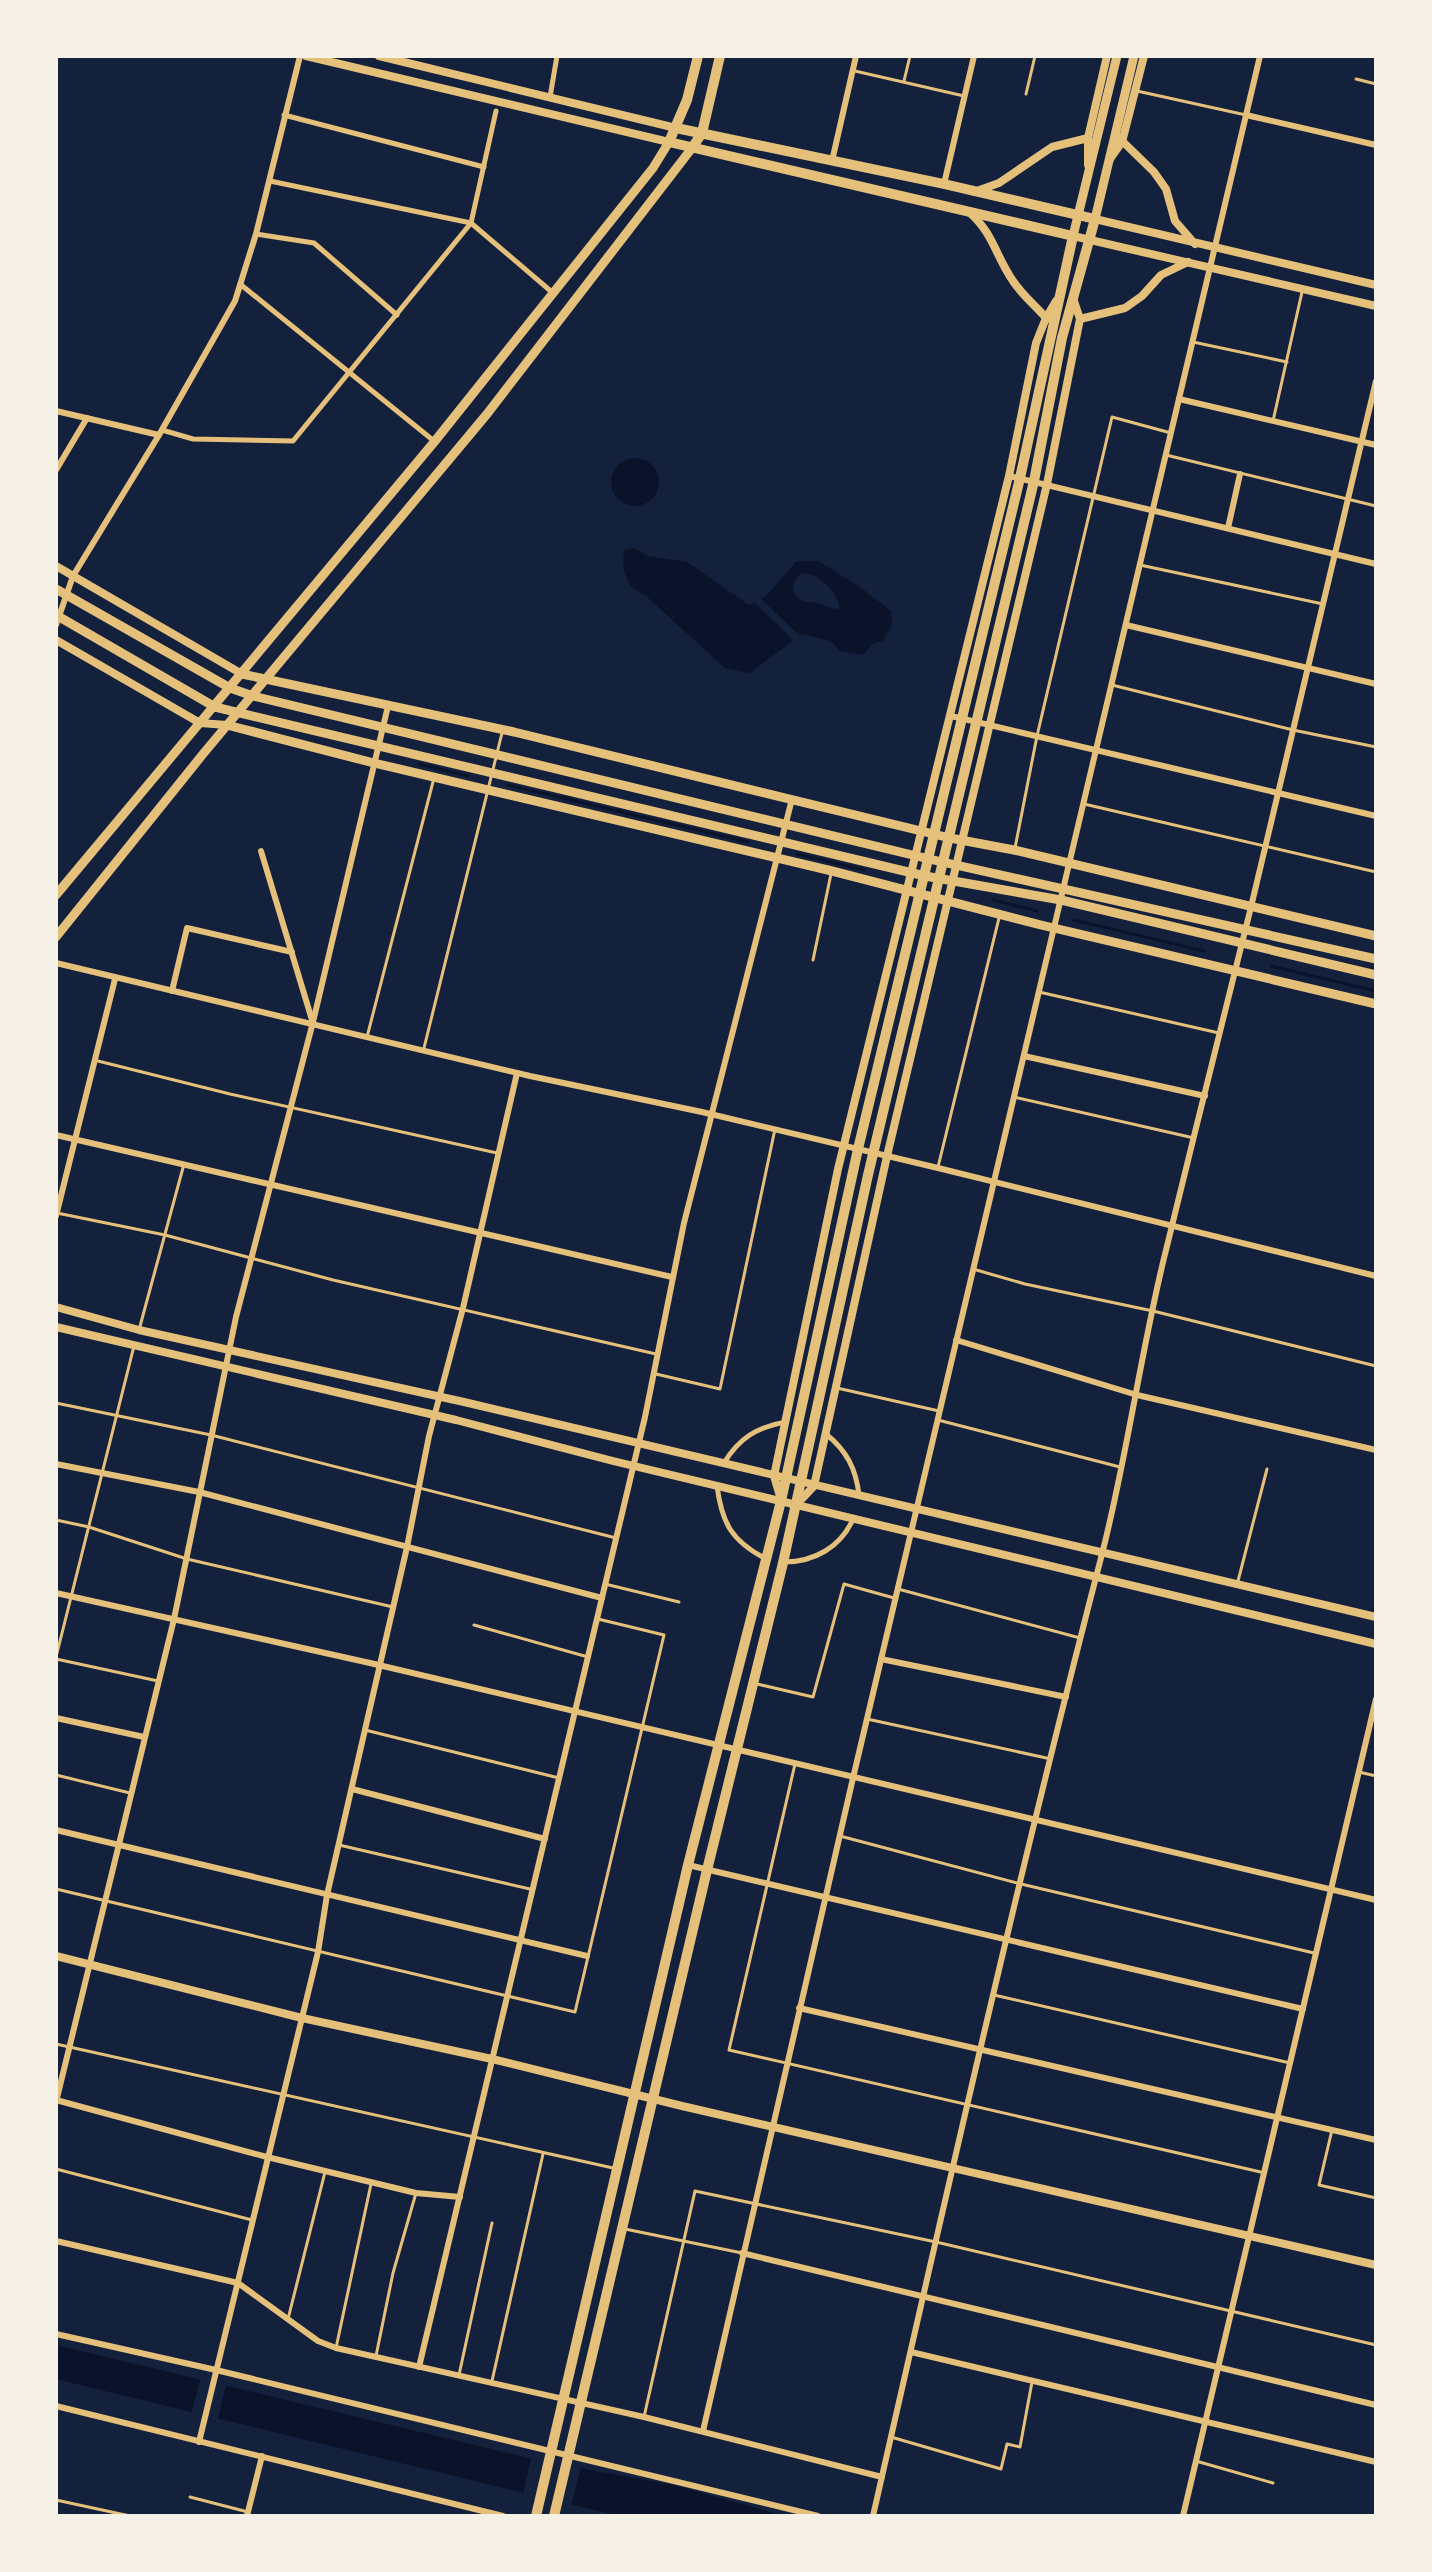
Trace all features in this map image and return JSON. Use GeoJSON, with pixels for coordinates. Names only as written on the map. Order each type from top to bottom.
{"type":"FeatureCollection","features":[{"type":"Feature","properties":{"kind":"main road"},"geometry":{"type":"LineString","coordinates":[[56,895],[435,441],[653,168],[676,128],[698,56]]}},
{"type":"Feature","properties":{"kind":"main road"},"geometry":{"type":"LineString","coordinates":[[56,937],[227,725],[487,414],[692,148],[702,133],[720,56]]}},
{"type":"Feature","properties":{"kind":"main road"},"geometry":{"type":"LineString","coordinates":[[536,2516],[688,1865],[786,1480],[858,1149],[963,719],[1015,477],[1054,330],[1073,236],[1117,56]]}},
{"type":"Feature","properties":{"kind":"main road"},"geometry":{"type":"LineString","coordinates":[[554,2516],[783,1563],[873,1153],[1034,481],[1062,338],[1110,160],[1119,139],[1134,56]]}},
{"type":"Feature","properties":{"kind":"main road"},"geometry":{"type":"LineString","coordinates":[[676,128],[1095,219]]}},
{"type":"Feature","properties":{"kind":"main road"},"geometry":{"type":"LineString","coordinates":[[669,142],[1073,236]]}},
{"type":"Feature","properties":{"kind":"main road"},"geometry":{"type":"LineString","coordinates":[[56,589],[230,688],[253,696],[929,859],[1376,959]]}},
{"type":"Feature","properties":{"kind":"main road"},"geometry":{"type":"LineString","coordinates":[[57,619],[215,707],[237,713],[925,876],[1061,900],[1376,975]]}},
{"type":"Feature","properties":{"kind":"main road"},"geometry":{"type":"LineString","coordinates":[[242,674],[503,729],[950,838],[1014,850],[1376,936]]}},
{"type":"Feature","properties":{"kind":"main road"},"geometry":{"type":"LineString","coordinates":[[227,725],[1376,1004]]}},
{"type":"Feature","properties":{"kind":"street"},"geometry":{"type":"LineString","coordinates":[[57,619],[73,576],[235,301],[270,181],[284,115],[303,56],[669,142]]}},
{"type":"Feature","properties":{"kind":"street"},"geometry":{"type":"LineString","coordinates":[[379,56],[676,128]]}},
{"type":"Feature","properties":{"kind":"street"},"geometry":{"type":"LineString","coordinates":[[550,97],[557,56]]}},
{"type":"Feature","properties":{"kind":"street"},"geometry":{"type":"LineString","coordinates":[[832,161],[856,56]]}},
{"type":"Feature","properties":{"kind":"street"},"geometry":{"type":"LineString","coordinates":[[944,184],[974,56]]}},
{"type":"Feature","properties":{"kind":"street"},"geometry":{"type":"LineString","coordinates":[[1088,171],[1088,138],[1107,56]]}},
{"type":"Feature","properties":{"kind":"street"},"geometry":{"type":"LineString","coordinates":[[1144,56],[1119,139],[1154,172],[1166,189],[1175,221],[1195,244]]}},
{"type":"Feature","properties":{"kind":"street"},"geometry":{"type":"LineString","coordinates":[[703,2431],[799,2008],[1260,56]]}},
{"type":"Feature","properties":{"kind":"street"},"geometry":{"type":"LineString","coordinates":[[56,411],[193,439],[293,441],[471,223],[496,111]]}},
{"type":"Feature","properties":{"kind":"street"},"geometry":{"type":"LineString","coordinates":[[284,115],[484,167]]}},
{"type":"Feature","properties":{"kind":"street"},"geometry":{"type":"LineString","coordinates":[[1246,115],[1376,145]]}},
{"type":"Feature","properties":{"kind":"street"},"geometry":{"type":"LineString","coordinates":[[974,192],[999,183],[1052,147],[1088,138]]}},
{"type":"Feature","properties":{"kind":"street"},"geometry":{"type":"LineString","coordinates":[[270,181],[471,223],[553,293]]}},
{"type":"Feature","properties":{"kind":"street"},"geometry":{"type":"LineString","coordinates":[[967,210],[992,238],[1000,260],[1013,281],[1054,330]]}},
{"type":"Feature","properties":{"kind":"street"},"geometry":{"type":"LineString","coordinates":[[1095,219],[1376,285]]}},
{"type":"Feature","properties":{"kind":"street"},"geometry":{"type":"LineString","coordinates":[[256,234],[314,243],[397,315]]}},
{"type":"Feature","properties":{"kind":"street"},"geometry":{"type":"LineString","coordinates":[[1073,236],[1376,306]]}},
{"type":"Feature","properties":{"kind":"street"},"geometry":{"type":"LineString","coordinates":[[1080,319],[1125,308],[1173,266],[1189,261]]}},
{"type":"Feature","properties":{"kind":"street"},"geometry":{"type":"LineString","coordinates":[[240,284],[435,441]]}},
{"type":"Feature","properties":{"kind":"street"},"geometry":{"type":"LineString","coordinates":[[781,1501],[774,1476],[844,1146],[921,831],[1015,477],[1036,343],[1059,297]]}},
{"type":"Feature","properties":{"kind":"street"},"geometry":{"type":"LineString","coordinates":[[796,1505],[814,1486],[887,1156],[1047,484],[1080,319],[1074,301]]}},
{"type":"Feature","properties":{"kind":"street"},"geometry":{"type":"LineString","coordinates":[[873,2516],[968,2103],[1102,1554],[1173,1224],[1376,381]]}},
{"type":"Feature","properties":{"kind":"street"},"geometry":{"type":"LineString","coordinates":[[1179,399],[1376,445]]}},
{"type":"Feature","properties":{"kind":"street"},"geometry":{"type":"LineString","coordinates":[[57,468],[87,418]]}},
{"type":"Feature","properties":{"kind":"street"},"geometry":{"type":"LineString","coordinates":[[1228,528],[1240,474]]}},
{"type":"Feature","properties":{"kind":"street"},"geometry":{"type":"LineString","coordinates":[[1015,477],[1376,564]]}},
{"type":"Feature","properties":{"kind":"street"},"geometry":{"type":"LineString","coordinates":[[56,566],[242,674]]}},
{"type":"Feature","properties":{"kind":"street"},"geometry":{"type":"LineString","coordinates":[[1126,625],[1376,684]]}},
{"type":"Feature","properties":{"kind":"street"},"geometry":{"type":"LineString","coordinates":[[56,640],[200,723],[227,725]]}},
{"type":"Feature","properties":{"kind":"street"},"geometry":{"type":"LineString","coordinates":[[388,706],[313,1022],[229,1349],[174,1619],[56,2101],[416,2193],[460,2197]]}},
{"type":"Feature","properties":{"kind":"street"},"geometry":{"type":"LineString","coordinates":[[951,716],[1376,816]]}},
{"type":"Feature","properties":{"kind":"street"},"geometry":{"type":"LineString","coordinates":[[419,2367],[638,1445],[672,1277],[792,799]]}},
{"type":"Feature","properties":{"kind":"street"},"geometry":{"type":"LineString","coordinates":[[261,851],[313,1022]]}},
{"type":"Feature","properties":{"kind":"street"},"geometry":{"type":"LineString","coordinates":[[172,991],[187,928],[292,952]]}},
{"type":"Feature","properties":{"kind":"street"},"geometry":{"type":"LineString","coordinates":[[56,963],[517,1073],[775,1129],[1376,1276]]}},
{"type":"Feature","properties":{"kind":"street"},"geometry":{"type":"LineString","coordinates":[[56,1214],[115,979]]}},
{"type":"Feature","properties":{"kind":"street"},"geometry":{"type":"LineString","coordinates":[[1024,1056],[1205,1096]]}},
{"type":"Feature","properties":{"kind":"street"},"geometry":{"type":"LineString","coordinates":[[199,2442],[318,1952],[327,1895],[394,1607],[417,1490],[517,1073]]}},
{"type":"Feature","properties":{"kind":"street"},"geometry":{"type":"LineString","coordinates":[[56,1135],[672,1277]]}},
{"type":"Feature","properties":{"kind":"street"},"geometry":{"type":"LineString","coordinates":[[56,1307],[139,1330],[439,1397],[1376,1617]]}},
{"type":"Feature","properties":{"kind":"street"},"geometry":{"type":"LineString","coordinates":[[56,1327],[435,1415],[633,1466],[1376,1644]]}},
{"type":"Feature","properties":{"kind":"street"},"geometry":{"type":"LineString","coordinates":[[956,1340],[1137,1395],[1376,1450]]}},
{"type":"Feature","properties":{"kind":"street"},"geometry":{"type":"LineString","coordinates":[[723,1465],[735,1446],[754,1431],[787,1422]]}},
{"type":"Feature","properties":{"kind":"street"},"geometry":{"type":"LineString","coordinates":[[826,1434],[838,1443],[852,1464],[859,1496]]}},
{"type":"Feature","properties":{"kind":"street"},"geometry":{"type":"LineString","coordinates":[[56,1464],[199,1492],[602,1598]]}},
{"type":"Feature","properties":{"kind":"street"},"geometry":{"type":"LineString","coordinates":[[717,1485],[720,1509],[730,1532],[747,1549],[767,1560]]}},
{"type":"Feature","properties":{"kind":"street"},"geometry":{"type":"LineString","coordinates":[[783,1563],[817,1557],[837,1543],[853,1519]]}},
{"type":"Feature","properties":{"kind":"street"},"geometry":{"type":"LineString","coordinates":[[56,1593],[380,1665],[1376,1900]]}},
{"type":"Feature","properties":{"kind":"street"},"geometry":{"type":"LineString","coordinates":[[881,1659],[1066,1697]]}},
{"type":"Feature","properties":{"kind":"street"},"geometry":{"type":"LineString","coordinates":[[1186,2516],[1205,2422],[1376,1699]]}},
{"type":"Feature","properties":{"kind":"street"},"geometry":{"type":"LineString","coordinates":[[56,1718],[144,1737]]}},
{"type":"Feature","properties":{"kind":"street"},"geometry":{"type":"LineString","coordinates":[[352,1789],[545,1839]]}},
{"type":"Feature","properties":{"kind":"street"},"geometry":{"type":"LineString","coordinates":[[56,1830],[587,1956]]}},
{"type":"Feature","properties":{"kind":"street"},"geometry":{"type":"LineString","coordinates":[[688,1865],[1303,2009]]}},
{"type":"Feature","properties":{"kind":"street"},"geometry":{"type":"LineString","coordinates":[[56,1956],[302,2018],[492,2059],[653,2099],[1376,2265]]}},
{"type":"Feature","properties":{"kind":"street"},"geometry":{"type":"LineString","coordinates":[[799,2008],[1376,2140]]}},
{"type":"Feature","properties":{"kind":"street"},"geometry":{"type":"LineString","coordinates":[[56,2241],[238,2283],[318,2341],[336,2348],[644,2417],[882,2477]]}},
{"type":"Feature","properties":{"kind":"street"},"geometry":{"type":"LineString","coordinates":[[742,2253],[1376,2405]]}},
{"type":"Feature","properties":{"kind":"street"},"geometry":{"type":"LineString","coordinates":[[56,2334],[818,2516]]}},
{"type":"Feature","properties":{"kind":"street"},"geometry":{"type":"LineString","coordinates":[[911,2352],[1376,2462]]}},
{"type":"Feature","properties":{"kind":"street"},"geometry":{"type":"LineString","coordinates":[[56,2406],[503,2516]]}},
{"type":"Feature","properties":{"kind":"street"},"geometry":{"type":"LineString","coordinates":[[247,2514],[262,2456]]}},
{"type":"Feature","properties":{"kind":"lane"},"geometry":{"type":"LineString","coordinates":[[904,81],[910,56]]}},
{"type":"Feature","properties":{"kind":"lane"},"geometry":{"type":"LineString","coordinates":[[1026,94],[1035,56]]}},
{"type":"Feature","properties":{"kind":"lane"},"geometry":{"type":"LineString","coordinates":[[853,71],[964,96]]}},
{"type":"Feature","properties":{"kind":"lane"},"geometry":{"type":"LineString","coordinates":[[1356,79],[1376,84]]}},
{"type":"Feature","properties":{"kind":"lane"},"geometry":{"type":"LineString","coordinates":[[1135,91],[1246,115]]}},
{"type":"Feature","properties":{"kind":"lane"},"geometry":{"type":"LineString","coordinates":[[1273,421],[1303,289]]}},
{"type":"Feature","properties":{"kind":"lane"},"geometry":{"type":"LineString","coordinates":[[1193,342],[1287,362]]}},
{"type":"Feature","properties":{"kind":"lane"},"geometry":{"type":"LineString","coordinates":[[1014,850],[1037,736],[1112,417],[1171,433]]}},
{"type":"Feature","properties":{"kind":"lane"},"geometry":{"type":"LineString","coordinates":[[1166,455],[1376,506]]}},
{"type":"Feature","properties":{"kind":"lane"},"geometry":{"type":"LineString","coordinates":[[1140,565],[1323,604]]}},
{"type":"Feature","properties":{"kind":"lane"},"geometry":{"type":"LineString","coordinates":[[1112,685],[1293,730],[1376,747]]}},
{"type":"Feature","properties":{"kind":"lane"},"geometry":{"type":"LineString","coordinates":[[424,1050],[503,729]]}},
{"type":"Feature","properties":{"kind":"lane"},"geometry":{"type":"LineString","coordinates":[[367,1037],[434,777]]}},
{"type":"Feature","properties":{"kind":"lane"},"geometry":{"type":"LineString","coordinates":[[1084,804],[1376,872]]}},
{"type":"Feature","properties":{"kind":"lane"},"geometry":{"type":"LineString","coordinates":[[813,960],[832,871]]}},
{"type":"Feature","properties":{"kind":"lane"},"geometry":{"type":"LineString","coordinates":[[938,1168],[1000,914]]}},
{"type":"Feature","properties":{"kind":"lane"},"geometry":{"type":"LineString","coordinates":[[1039,992],[1220,1033]]}},
{"type":"Feature","properties":{"kind":"lane"},"geometry":{"type":"LineString","coordinates":[[94,1060],[290,1108],[497,1153]]}},
{"type":"Feature","properties":{"kind":"lane"},"geometry":{"type":"LineString","coordinates":[[1014,1097],[1194,1138]]}},
{"type":"Feature","properties":{"kind":"lane"},"geometry":{"type":"LineString","coordinates":[[653,1373],[720,1389],[775,1129]]}},
{"type":"Feature","properties":{"kind":"lane"},"geometry":{"type":"LineString","coordinates":[[139,1330],[185,1163]]}},
{"type":"Feature","properties":{"kind":"lane"},"geometry":{"type":"LineString","coordinates":[[56,1214],[165,1235],[333,1280],[657,1354]]}},
{"type":"Feature","properties":{"kind":"lane"},"geometry":{"type":"LineString","coordinates":[[973,1269],[1025,1284],[1153,1311],[1376,1366]]}},
{"type":"Feature","properties":{"kind":"lane"},"geometry":{"type":"LineString","coordinates":[[134,1346],[56,1658],[158,1681]]}},
{"type":"Feature","properties":{"kind":"lane"},"geometry":{"type":"LineString","coordinates":[[837,1388],[940,1411]]}},
{"type":"Feature","properties":{"kind":"lane"},"geometry":{"type":"LineString","coordinates":[[56,1403],[211,1435],[417,1490],[616,1538]]}},
{"type":"Feature","properties":{"kind":"lane"},"geometry":{"type":"LineString","coordinates":[[938,1420],[1121,1468]]}},
{"type":"Feature","properties":{"kind":"lane"},"geometry":{"type":"LineString","coordinates":[[1237,1584],[1267,1469]]}},
{"type":"Feature","properties":{"kind":"lane"},"geometry":{"type":"LineString","coordinates":[[56,1520],[89,1527],[187,1559],[394,1607]]}},
{"type":"Feature","properties":{"kind":"lane"},"geometry":{"type":"LineString","coordinates":[[605,1584],[679,1602]]}},
{"type":"Feature","properties":{"kind":"lane"},"geometry":{"type":"LineString","coordinates":[[753,1683],[813,1697],[844,1584],[895,1599]]}},
{"type":"Feature","properties":{"kind":"lane"},"geometry":{"type":"LineString","coordinates":[[898,1589],[1081,1638]]}},
{"type":"Feature","properties":{"kind":"lane"},"geometry":{"type":"LineString","coordinates":[[56,1889],[575,2012],[664,1635],[597,1619]]}},
{"type":"Feature","properties":{"kind":"lane"},"geometry":{"type":"LineString","coordinates":[[474,1625],[588,1657]]}},
{"type":"Feature","properties":{"kind":"lane"},"geometry":{"type":"LineString","coordinates":[[867,1719],[1051,1759]]}},
{"type":"Feature","properties":{"kind":"lane"},"geometry":{"type":"LineString","coordinates":[[365,1730],[559,1778]]}},
{"type":"Feature","properties":{"kind":"lane"},"geometry":{"type":"LineString","coordinates":[[795,1764],[729,2050],[1265,2173]]}},
{"type":"Feature","properties":{"kind":"lane"},"geometry":{"type":"LineString","coordinates":[[1359,1772],[1376,1776]]}},
{"type":"Feature","properties":{"kind":"lane"},"geometry":{"type":"LineString","coordinates":[[56,1775],[130,1793]]}},
{"type":"Feature","properties":{"kind":"lane"},"geometry":{"type":"LineString","coordinates":[[840,1836],[1021,1884],[1316,1954]]}},
{"type":"Feature","properties":{"kind":"lane"},"geometry":{"type":"LineString","coordinates":[[339,1845],[532,1890]]}},
{"type":"Feature","properties":{"kind":"lane"},"geometry":{"type":"LineString","coordinates":[[994,1995],[1290,2063]]}},
{"type":"Feature","properties":{"kind":"lane"},"geometry":{"type":"LineString","coordinates":[[56,2044],[617,2169]]}},
{"type":"Feature","properties":{"kind":"lane"},"geometry":{"type":"LineString","coordinates":[[1332,2130],[1319,2185],[1376,2198]]}},
{"type":"Feature","properties":{"kind":"lane"},"geometry":{"type":"LineString","coordinates":[[492,2382],[543,2154]]}},
{"type":"Feature","properties":{"kind":"lane"},"geometry":{"type":"LineString","coordinates":[[56,2169],[252,2220]]}},
{"type":"Feature","properties":{"kind":"lane"},"geometry":{"type":"LineString","coordinates":[[288,2319],[325,2170]]}},
{"type":"Feature","properties":{"kind":"lane"},"geometry":{"type":"LineString","coordinates":[[336,2348],[372,2181]]}},
{"type":"Feature","properties":{"kind":"lane"},"geometry":{"type":"LineString","coordinates":[[644,2417],[695,2191],[936,2242],[1376,2345]]}},
{"type":"Feature","properties":{"kind":"lane"},"geometry":{"type":"LineString","coordinates":[[376,2358],[393,2273],[416,2193]]}},
{"type":"Feature","properties":{"kind":"lane"},"geometry":{"type":"LineString","coordinates":[[459,2375],[492,2223]]}},
{"type":"Feature","properties":{"kind":"lane"},"geometry":{"type":"LineString","coordinates":[[621,2228],[742,2253]]}},
{"type":"Feature","properties":{"kind":"lane"},"geometry":{"type":"LineString","coordinates":[[891,2437],[1001,2469],[1007,2444],[1020,2447],[1033,2381]]}},
{"type":"Feature","properties":{"kind":"lane"},"geometry":{"type":"LineString","coordinates":[[1196,2461],[1273,2483]]}},
{"type":"Feature","properties":{"kind":"lane"},"geometry":{"type":"LineString","coordinates":[[190,2497],[247,2514]]}},
{"type":"Feature","properties":{"kind":"lane"},"geometry":{"type":"LineString","coordinates":[[56,2500],[130,2516]]}},
{"type":"Feature","properties":{"kind":"water"},"geometry":{"type":"Polygon","coordinates":[[[635,458],[652,465],[659,482],[652,499],[635,506],[618,499],[611,482],[618,465],[635,458]]]}},
{"type":"Feature","properties":{"kind":"water"},"geometry":{"type":"Polygon","coordinates":[[[635,548],[648,556],[687,562],[749,605],[767,595],[797,561],[819,561],[891,611],[892,624],[884,640],[871,645],[863,655],[840,651],[831,641],[802,634],[750,673],[725,668],[646,596],[633,588],[624,572],[624,550],[635,548]],[[801,573],[795,581],[793,589],[796,596],[805,602],[840,609],[836,596],[826,585],[801,573]]]}},
{"type":"Feature","properties":{"kind":"water"},"geometry":{"type":"Polygon","coordinates":[[[56,2345],[546,2462],[674,2485],[784,2516],[619,2516],[56,2379],[56,2345]]]}},
{"type":"Feature","properties":{"kind":"pier"},"geometry":{"type":"Polygon","coordinates":[[[758,596],[802,638],[794,641],[751,599],[758,596]]]}},
{"type":"Feature","properties":{"kind":"pier"},"geometry":{"type":"Polygon","coordinates":[[[201,2376],[227,2381],[217,2422],[191,2416],[201,2376]]]}},
{"type":"Feature","properties":{"kind":"pier"},"geometry":{"type":"Polygon","coordinates":[[[532,2454],[582,2464],[570,2509],[522,2498],[532,2454]]]}},
{"type":"Feature","properties":{"kind":"waterway"},"geometry":{"type":"LineString","coordinates":[[419,764],[468,776]]}},
{"type":"Feature","properties":{"kind":"waterway"},"geometry":{"type":"LineString","coordinates":[[508,785],[748,842]]}},
{"type":"Feature","properties":{"kind":"waterway"},"geometry":{"type":"LineString","coordinates":[[797,854],[865,870]]}},
{"type":"Feature","properties":{"kind":"waterway"},"geometry":{"type":"LineString","coordinates":[[993,900],[1037,911]]}},
{"type":"Feature","properties":{"kind":"waterway"},"geometry":{"type":"LineString","coordinates":[[1074,920],[1204,951]]}},
{"type":"Feature","properties":{"kind":"waterway"},"geometry":{"type":"LineString","coordinates":[[1271,966],[1376,991]]}}]}
